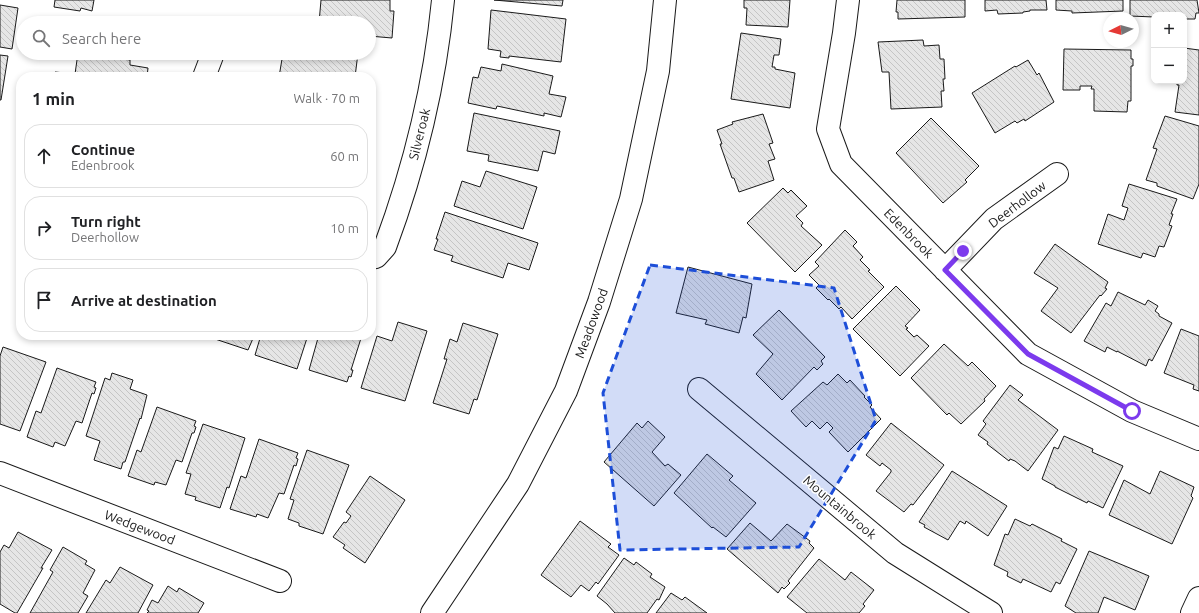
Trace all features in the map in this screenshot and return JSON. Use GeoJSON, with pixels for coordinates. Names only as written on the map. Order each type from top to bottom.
{"type":"FeatureCollection","features":[{"type":"Feature","properties":{"kind":"street","name":"Silveroak"},"geometry":{"type":"LineString","coordinates":[[376,257],[385,247],[410,169],[427,101],[440,27],[443,0]]}},
{"type":"Feature","properties":{"kind":"street","name":"Meadowood"},"geometry":{"type":"LineString","coordinates":[[432,613],[518,484],[566,391],[599,302],[630,199],[658,71],[665,0]]}},
{"type":"Feature","properties":{"kind":"street","name":"Edenbrook"},"geometry":{"type":"LineString","coordinates":[[848,0],[828,129],[841,164],[1028,354],[1132,411],[1199,439]]}},
{"type":"Feature","properties":{"kind":"street"},"geometry":{"type":"LineString","coordinates":[[206,72],[210,60]]}},
{"type":"Feature","properties":{"kind":"street","name":"Deerhollow"},"geometry":{"type":"LineString","coordinates":[[945,270],[994,219],[1057,174]]}},
{"type":"Feature","properties":{"kind":"street","name":"Mountainbrook"},"geometry":{"type":"LineString","coordinates":[[699,389],[896,553],[991,613]]}},
{"type":"Feature","properties":{"kind":"street","name":"Wedgewood"},"geometry":{"type":"LineString","coordinates":[[0,473],[280,581]]}},
{"type":"Feature","properties":{"kind":"street"},"geometry":{"type":"LineString","coordinates":[[1192,613],[1199,598]]}},
{"type":"Feature","properties":{"kind":"highlighted area"},"geometry":{"type":"Polygon","coordinates":[[[650,265],[834,288],[876,420],[799,547],[620,550],[603,393],[650,265]]]}},
{"type":"Feature","properties":{"kind":"building"},"geometry":{"type":"Polygon","coordinates":[[[55,0],[94,0],[92,11],[81,8],[80,11],[54,7],[55,0]]]}},
{"type":"Feature","properties":{"kind":"building"},"geometry":{"type":"Polygon","coordinates":[[[321,0],[390,0],[390,11],[394,11],[392,38],[376,37],[376,16],[320,16],[321,0]]]}},
{"type":"Feature","properties":{"kind":"building"},"geometry":{"type":"Polygon","coordinates":[[[494,0],[563,0],[562,6],[494,0]]]}},
{"type":"Feature","properties":{"kind":"building"},"geometry":{"type":"Polygon","coordinates":[[[744,0],[790,0],[788,27],[746,25],[747,8],[744,8],[744,0]]]}},
{"type":"Feature","properties":{"kind":"building"},"geometry":{"type":"Polygon","coordinates":[[[897,0],[965,0],[965,17],[898,19],[898,12],[896,12],[897,0]]]}},
{"type":"Feature","properties":{"kind":"building"},"geometry":{"type":"Polygon","coordinates":[[[985,0],[1046,0],[1047,10],[1030,10],[1023,13],[998,14],[997,10],[985,11],[985,0]]]}},
{"type":"Feature","properties":{"kind":"building"},"geometry":{"type":"Polygon","coordinates":[[[1056,0],[1123,0],[1123,11],[1072,13],[1072,11],[1056,10],[1056,0]]]}},
{"type":"Feature","properties":{"kind":"building"},"geometry":{"type":"Polygon","coordinates":[[[1130,0],[1197,0],[1199,13],[1196,13],[1195,19],[1187,19],[1187,12],[1151,12],[1151,17],[1139,16],[1139,12],[1130,12],[1130,0]]]}},
{"type":"Feature","properties":{"kind":"building"},"geometry":{"type":"Polygon","coordinates":[[[0,5],[18,8],[12,49],[0,47],[0,5]]]}},
{"type":"Feature","properties":{"kind":"building"},"geometry":{"type":"Polygon","coordinates":[[[491,10],[566,19],[561,62],[509,56],[509,58],[500,57],[501,51],[488,49],[491,10]]]}},
{"type":"Feature","properties":{"kind":"building"},"geometry":{"type":"Polygon","coordinates":[[[741,33],[781,39],[779,55],[774,55],[772,67],[795,73],[790,108],[731,99],[741,33]]]}},
{"type":"Feature","properties":{"kind":"building"},"geometry":{"type":"Polygon","coordinates":[[[923,40],[924,46],[939,45],[940,59],[944,59],[945,79],[943,79],[944,91],[941,91],[942,107],[891,109],[889,72],[882,72],[878,42],[923,40]]]}},
{"type":"Feature","properties":{"kind":"building"},"geometry":{"type":"Polygon","coordinates":[[[1187,48],[1199,50],[1199,115],[1175,112],[1179,85],[1177,85],[1187,84],[1187,48]]]}},
{"type":"Feature","properties":{"kind":"building"},"geometry":{"type":"Polygon","coordinates":[[[1064,49],[1131,50],[1133,66],[1131,66],[1131,101],[1128,101],[1127,112],[1094,111],[1094,89],[1091,89],[1092,86],[1080,86],[1080,90],[1063,90],[1064,49]]]}},
{"type":"Feature","properties":{"kind":"building"},"geometry":{"type":"Polygon","coordinates":[[[0,55],[8,56],[1,100],[0,100],[0,55]]]}},
{"type":"Feature","properties":{"kind":"building"},"geometry":{"type":"Polygon","coordinates":[[[77,60],[130,60],[130,65],[148,68],[148,72],[75,72],[77,60]]]}},
{"type":"Feature","properties":{"kind":"building"},"geometry":{"type":"Polygon","coordinates":[[[282,60],[357,60],[356,72],[280,72],[282,60]]]}},
{"type":"Feature","properties":{"kind":"building"},"geometry":{"type":"Polygon","coordinates":[[[1028,60],[1037,75],[1039,73],[1054,102],[1025,121],[1024,119],[1017,123],[1015,121],[995,133],[972,93],[1015,66],[1016,67],[1028,60]]]}},
{"type":"Feature","properties":{"kind":"building"},"geometry":{"type":"Polygon","coordinates":[[[502,64],[553,76],[549,94],[566,97],[561,117],[544,113],[544,116],[497,106],[496,109],[468,103],[473,77],[478,78],[481,67],[501,71],[502,64]]]}},
{"type":"Feature","properties":{"kind":"building"},"geometry":{"type":"Polygon","coordinates":[[[474,113],[560,131],[555,154],[543,151],[538,171],[488,161],[489,155],[467,151],[474,113]]]}},
{"type":"Feature","properties":{"kind":"building"},"geometry":{"type":"Polygon","coordinates":[[[763,114],[773,143],[769,144],[775,159],[768,161],[774,180],[739,192],[734,178],[732,178],[720,144],[722,144],[717,130],[733,124],[732,122],[763,114]]]}},
{"type":"Feature","properties":{"kind":"building"},"geometry":{"type":"Polygon","coordinates":[[[1165,116],[1199,126],[1199,184],[1193,199],[1157,186],[1157,183],[1146,180],[1157,149],[1153,148],[1165,116]]]}},
{"type":"Feature","properties":{"kind":"building"},"geometry":{"type":"Polygon","coordinates":[[[931,118],[979,166],[965,180],[967,182],[943,203],[896,153],[931,118]]]}},
{"type":"Feature","properties":{"kind":"building"},"geometry":{"type":"Polygon","coordinates":[[[486,171],[537,187],[523,229],[454,206],[462,181],[480,187],[486,171]]]}},
{"type":"Feature","properties":{"kind":"building"},"geometry":{"type":"Polygon","coordinates":[[[1129,184],[1177,199],[1171,214],[1173,214],[1169,225],[1172,226],[1164,247],[1159,246],[1155,257],[1143,253],[1141,258],[1098,244],[1108,214],[1124,220],[1128,208],[1122,206],[1129,184]]]}},
{"type":"Feature","properties":{"kind":"building"},"geometry":{"type":"Polygon","coordinates":[[[783,188],[788,193],[791,190],[807,206],[796,216],[803,223],[801,226],[822,245],[795,272],[747,223],[783,188]]]}},
{"type":"Feature","properties":{"kind":"building"},"geometry":{"type":"Polygon","coordinates":[[[445,212],[538,243],[529,270],[508,263],[503,278],[451,261],[453,256],[434,250],[445,212]]]}},
{"type":"Feature","properties":{"kind":"building"},"geometry":{"type":"Polygon","coordinates":[[[845,230],[857,242],[853,246],[863,257],[860,260],[870,270],[868,271],[884,287],[852,319],[841,307],[839,309],[816,288],[819,285],[809,275],[819,266],[815,262],[845,230]]]}},
{"type":"Feature","properties":{"kind":"building"},"geometry":{"type":"Polygon","coordinates":[[[1055,244],[1108,282],[1105,288],[1107,289],[1101,296],[1100,295],[1071,333],[1041,311],[1058,288],[1034,273],[1055,244]]]}},
{"type":"Feature","properties":{"kind":"building"},"geometry":{"type":"Polygon","coordinates":[[[688,267],[752,284],[746,318],[743,317],[739,333],[705,324],[707,320],[676,313],[688,267]]]}},
{"type":"Feature","properties":{"kind":"building"},"geometry":{"type":"Polygon","coordinates":[[[896,286],[920,310],[905,326],[908,328],[906,329],[914,337],[917,335],[929,346],[900,376],[853,329],[896,286]]]}},
{"type":"Feature","properties":{"kind":"building"},"geometry":{"type":"Polygon","coordinates":[[[1118,292],[1145,305],[1148,300],[1158,306],[1155,311],[1159,314],[1159,316],[1172,323],[1152,361],[1149,359],[1146,366],[1117,351],[1107,347],[1105,352],[1084,341],[1106,303],[1111,306],[1118,292]]]}},
{"type":"Feature","properties":{"kind":"building"},"geometry":{"type":"Polygon","coordinates":[[[779,310],[825,357],[821,361],[823,364],[817,370],[814,367],[782,400],[756,374],[773,354],[753,335],[779,310]]]}},
{"type":"Feature","properties":{"kind":"building"},"geometry":{"type":"Polygon","coordinates":[[[398,322],[427,331],[405,401],[361,388],[377,336],[392,341],[398,322]]]}},
{"type":"Feature","properties":{"kind":"building"},"geometry":{"type":"Polygon","coordinates":[[[463,323],[498,334],[477,400],[474,399],[469,414],[433,403],[447,359],[444,359],[450,339],[457,342],[463,323]]]}},
{"type":"Feature","properties":{"kind":"building"},"geometry":{"type":"Polygon","coordinates":[[[1181,329],[1199,336],[1199,391],[1193,389],[1194,385],[1164,373],[1181,329]]]}},
{"type":"Feature","properties":{"kind":"building"},"geometry":{"type":"Polygon","coordinates":[[[218,340],[252,340],[248,350],[218,340]]]}},
{"type":"Feature","properties":{"kind":"building"},"geometry":{"type":"Polygon","coordinates":[[[260,340],[306,340],[297,369],[255,355],[260,340]]]}},
{"type":"Feature","properties":{"kind":"building"},"geometry":{"type":"Polygon","coordinates":[[[317,340],[360,340],[351,370],[353,370],[351,377],[349,376],[347,382],[309,370],[317,340]]]}},
{"type":"Feature","properties":{"kind":"building"},"geometry":{"type":"Polygon","coordinates":[[[944,344],[968,366],[972,362],[996,386],[984,399],[985,401],[961,424],[949,413],[947,415],[911,378],[944,344]]]}},
{"type":"Feature","properties":{"kind":"building"},"geometry":{"type":"Polygon","coordinates":[[[3,347],[46,362],[20,431],[0,424],[0,356],[3,347]]]}},
{"type":"Feature","properties":{"kind":"building"},"geometry":{"type":"Polygon","coordinates":[[[57,368],[96,382],[94,387],[96,388],[94,394],[92,393],[82,423],[76,421],[65,446],[55,442],[53,447],[27,437],[36,411],[41,413],[57,368]]]}},
{"type":"Feature","properties":{"kind":"building"},"geometry":{"type":"Polygon","coordinates":[[[112,373],[133,380],[130,389],[147,395],[141,419],[140,418],[125,462],[123,462],[121,469],[94,460],[100,441],[86,436],[105,378],[110,380],[112,373]]]}},
{"type":"Feature","properties":{"kind":"building"},"geometry":{"type":"Polygon","coordinates":[[[838,374],[847,383],[850,380],[865,396],[864,397],[872,405],[870,407],[881,419],[848,452],[829,432],[833,428],[827,422],[820,429],[812,421],[806,427],[791,411],[823,382],[827,385],[838,374]]]}},
{"type":"Feature","properties":{"kind":"building"},"geometry":{"type":"Polygon","coordinates":[[[1010,385],[1023,395],[1018,400],[1058,430],[1028,471],[1015,461],[1010,459],[1009,461],[978,435],[986,424],[983,421],[1010,385]]]}},
{"type":"Feature","properties":{"kind":"building"},"geometry":{"type":"Polygon","coordinates":[[[157,407],[196,421],[194,433],[192,433],[182,462],[176,460],[166,485],[155,482],[154,485],[128,476],[137,450],[141,452],[157,407]]]}},
{"type":"Feature","properties":{"kind":"building"},"geometry":{"type":"Polygon","coordinates":[[[648,421],[665,437],[652,452],[665,466],[668,464],[681,475],[654,506],[604,462],[637,423],[642,428],[648,421]]]}},
{"type":"Feature","properties":{"kind":"building"},"geometry":{"type":"Polygon","coordinates":[[[891,423],[944,465],[913,505],[911,504],[904,512],[876,491],[891,470],[882,463],[880,466],[866,455],[891,423]]]}},
{"type":"Feature","properties":{"kind":"building"},"geometry":{"type":"Polygon","coordinates":[[[203,424],[245,438],[229,488],[227,487],[220,508],[195,500],[196,497],[185,494],[191,474],[186,473],[203,424]]]}},
{"type":"Feature","properties":{"kind":"building"},"geometry":{"type":"Polygon","coordinates":[[[1064,436],[1093,449],[1092,452],[1123,466],[1103,508],[1088,501],[1087,503],[1042,479],[1054,447],[1058,449],[1064,436]]]}},
{"type":"Feature","properties":{"kind":"building"},"geometry":{"type":"Polygon","coordinates":[[[259,439],[298,453],[296,458],[298,459],[296,466],[294,465],[284,494],[279,493],[268,518],[257,514],[256,517],[230,509],[241,476],[246,478],[259,439]]]}},
{"type":"Feature","properties":{"kind":"building"},"geometry":{"type":"Polygon","coordinates":[[[307,450],[349,465],[323,534],[299,526],[299,523],[288,519],[294,500],[290,499],[307,450]]]}},
{"type":"Feature","properties":{"kind":"building"},"geometry":{"type":"Polygon","coordinates":[[[707,454],[733,476],[729,480],[756,503],[726,537],[713,527],[712,528],[674,493],[707,454]]]}},
{"type":"Feature","properties":{"kind":"building"},"geometry":{"type":"Polygon","coordinates":[[[952,471],[1007,506],[988,536],[966,521],[965,524],[960,521],[948,540],[924,527],[925,525],[919,522],[952,471]]]}},
{"type":"Feature","properties":{"kind":"building"},"geometry":{"type":"Polygon","coordinates":[[[1160,471],[1194,487],[1191,496],[1193,498],[1172,544],[1109,515],[1124,480],[1150,494],[1160,471]]]}},
{"type":"Feature","properties":{"kind":"building"},"geometry":{"type":"Polygon","coordinates":[[[370,476],[405,500],[365,563],[343,548],[345,545],[333,537],[344,522],[346,523],[351,516],[346,512],[370,476]]]}},
{"type":"Feature","properties":{"kind":"building"},"geometry":{"type":"Polygon","coordinates":[[[1015,519],[1030,526],[1032,524],[1062,539],[1061,541],[1077,549],[1060,584],[1056,582],[1051,592],[1023,579],[1021,583],[1007,576],[1008,572],[994,565],[1005,534],[1008,535],[1015,519]]]}},
{"type":"Feature","properties":{"kind":"building"},"geometry":{"type":"Polygon","coordinates":[[[580,521],[611,544],[608,547],[619,555],[598,584],[596,582],[589,591],[581,585],[571,597],[541,575],[580,521]]]}},
{"type":"Feature","properties":{"kind":"building"},"geometry":{"type":"Polygon","coordinates":[[[750,523],[771,541],[787,524],[810,541],[809,543],[814,548],[788,581],[790,583],[784,589],[782,587],[778,593],[727,549],[750,523]]]}},
{"type":"Feature","properties":{"kind":"building"},"geometry":{"type":"Polygon","coordinates":[[[18,532],[52,550],[17,613],[15,613],[0,604],[0,552],[4,545],[9,548],[18,532]]]}},
{"type":"Feature","properties":{"kind":"building"},"geometry":{"type":"Polygon","coordinates":[[[63,547],[87,561],[85,564],[95,570],[83,593],[88,596],[78,613],[30,613],[53,572],[50,570],[63,547]]]}},
{"type":"Feature","properties":{"kind":"building"},"geometry":{"type":"Polygon","coordinates":[[[1089,551],[1149,576],[1135,610],[1104,597],[1098,613],[1076,613],[1065,606],[1089,551]]]}},
{"type":"Feature","properties":{"kind":"building"},"geometry":{"type":"Polygon","coordinates":[[[624,558],[634,565],[636,562],[652,574],[650,577],[665,587],[659,600],[657,599],[647,613],[615,613],[597,596],[624,558]]]}},
{"type":"Feature","properties":{"kind":"building"},"geometry":{"type":"Polygon","coordinates":[[[819,559],[845,580],[851,572],[874,590],[863,604],[865,606],[859,613],[807,613],[787,597],[819,559]]]}},
{"type":"Feature","properties":{"kind":"building"},"geometry":{"type":"Polygon","coordinates":[[[120,567],[153,585],[138,613],[86,613],[106,580],[110,583],[120,567]]]}},
{"type":"Feature","properties":{"kind":"building"},"geometry":{"type":"Polygon","coordinates":[[[168,586],[177,592],[179,588],[204,603],[198,613],[147,613],[152,600],[158,603],[168,586]]]}},
{"type":"Feature","properties":{"kind":"building"},"geometry":{"type":"Polygon","coordinates":[[[671,593],[682,600],[685,597],[707,613],[656,613],[671,593]]]}},
{"type":"Feature","properties":{"kind":"route"},"geometry":{"type":"LineString","coordinates":[[963,251],[945,270],[1028,354],[1132,411]]}}]}
